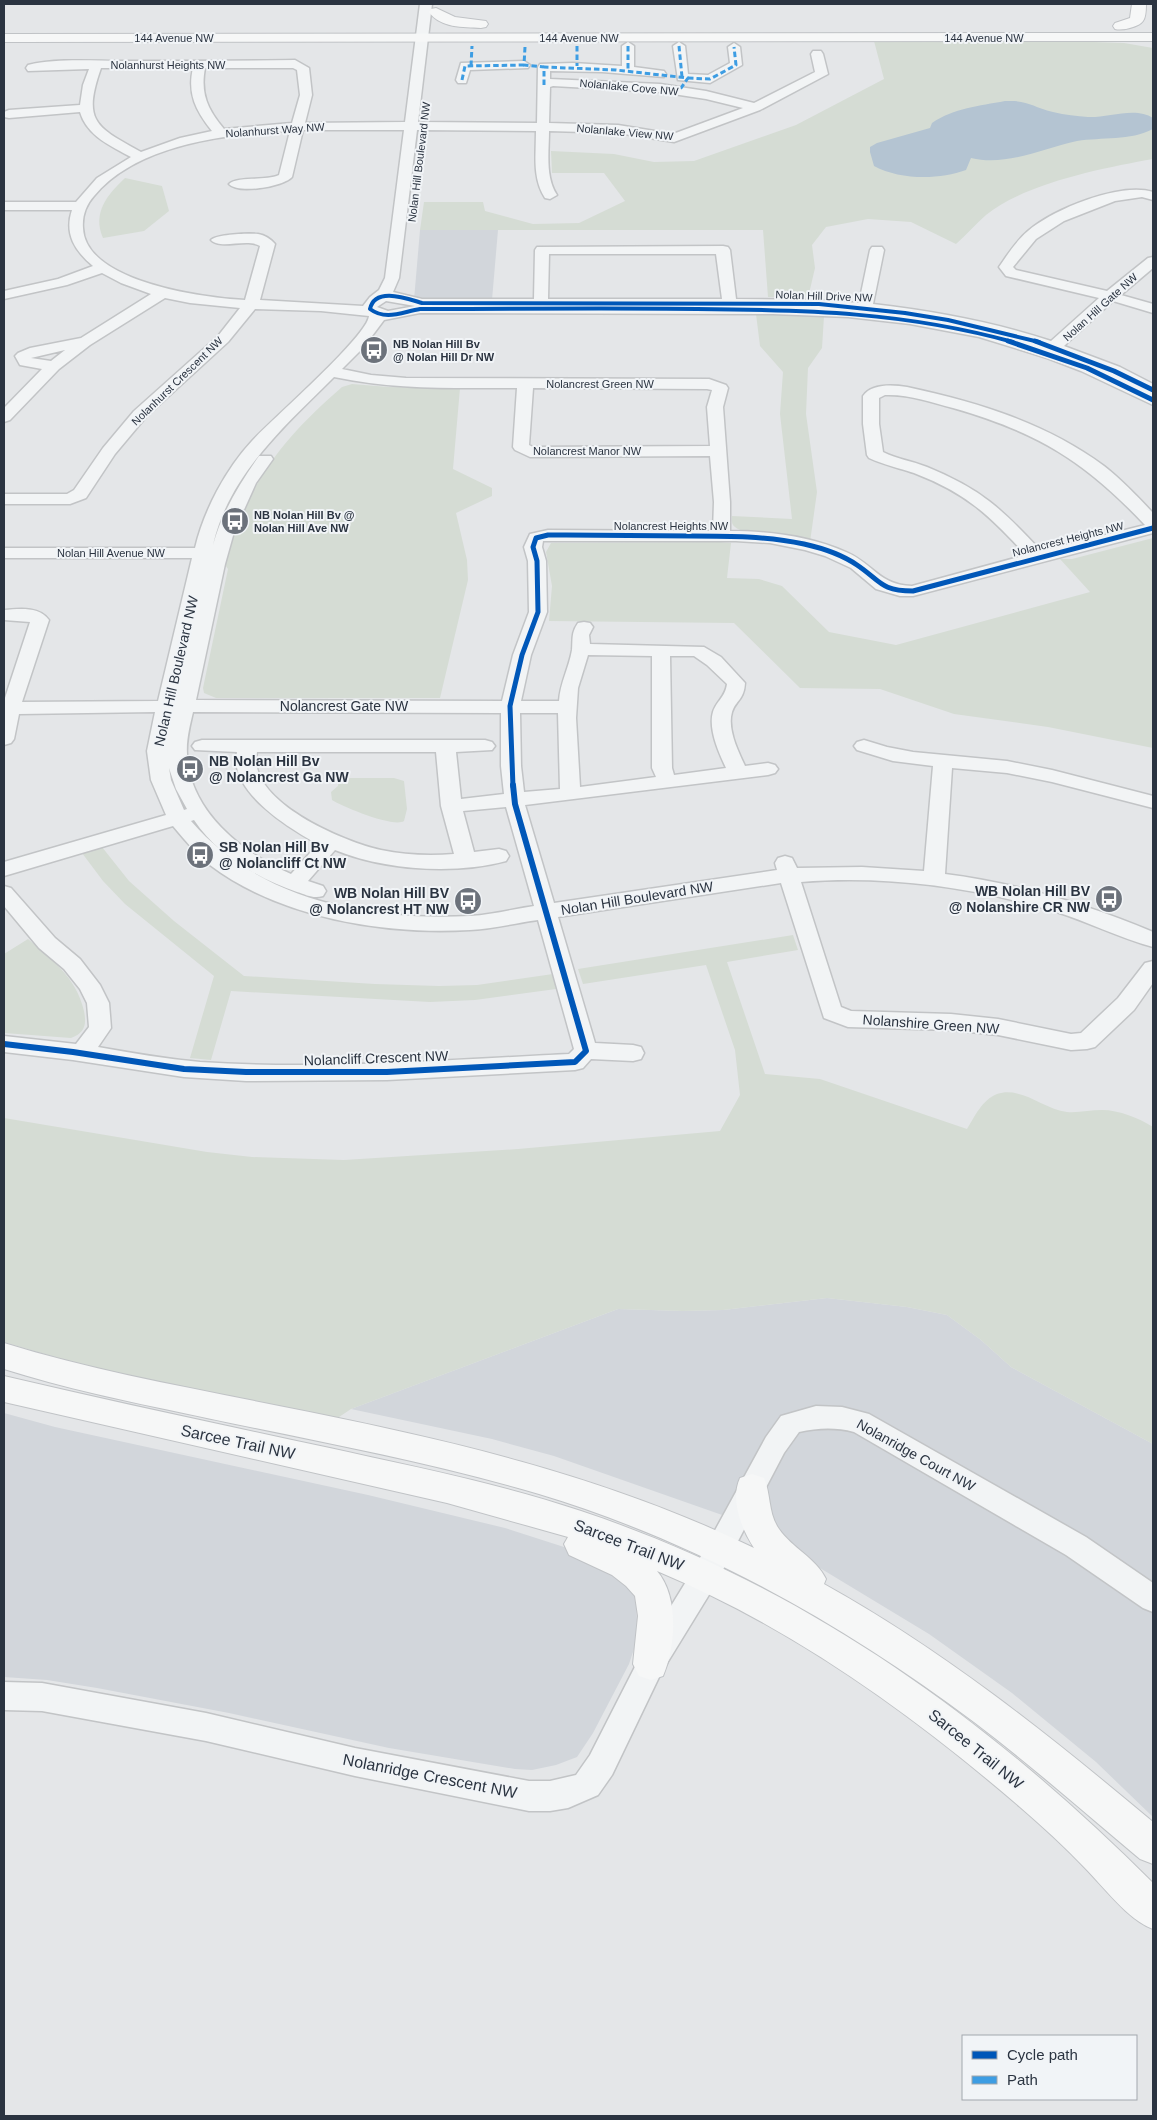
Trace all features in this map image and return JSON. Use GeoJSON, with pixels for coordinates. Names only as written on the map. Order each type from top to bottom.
{"type":"FeatureCollection","features":[{"type":"Feature","properties":{"kind":"main road"},"geometry":{"type":"LineString","coordinates":[[1120,26],[1137,20],[1139,4]]}},
{"type":"Feature","properties":{"kind":"main road"},"geometry":{"type":"LineString","coordinates":[[862,38],[1153,30],[1139,4]]}},
{"type":"Feature","properties":{"kind":"main road","name":"144 Avenue NW"},"geometry":{"type":"LineString","coordinates":[[4,35],[165,26],[1120,26],[1153,30]]}},
{"type":"Feature","properties":{"kind":"main road"},"geometry":{"type":"LineString","coordinates":[[224,38],[428,26],[638,26]]}},
{"type":"Feature","properties":{"kind":"main road","name":"144 Avenue NW"},"geometry":{"type":"LineString","coordinates":[[4,35],[371,38],[410,44],[428,26],[862,38],[1093,38],[1153,30]]}},
{"type":"Feature","properties":{"kind":"main road"},"geometry":{"type":"LineString","coordinates":[[1093,38],[1153,45]]}},
{"type":"Feature","properties":{"kind":"main road","name":"Sarcee Trail NW"},"geometry":{"type":"LineString","coordinates":[[4,1356],[84,1378],[490,1466],[617,1505],[713,1561],[770,1609],[845,1652],[980,1749],[1105,1859],[1153,1910]]}},
{"type":"Feature","properties":{"kind":"main road","name":"Sarcee Trail NW"},"geometry":{"type":"LineString","coordinates":[[4,1389],[519,1507],[659,1555],[713,1561],[774,1573],[846,1614],[988,1711],[1153,1846]]}},
{"type":"Feature","properties":{"kind":"main road"},"geometry":{"type":"LineString","coordinates":[[438,1487],[531,1522],[632,1568],[643,1579],[650,1590],[656,1606],[656,1628],[651,1664]]}},
{"type":"Feature","properties":{"kind":"main road"},"geometry":{"type":"LineString","coordinates":[[752,1488],[754,1516],[766,1541],[846,1614]]}},
{"type":"Feature","properties":{"kind":"street","name":"Nolan Hill Boulevard NW"},"geometry":{"type":"LineString","coordinates":[[340,374],[404,306],[401,290],[407,265],[417,126],[428,26]]}},
{"type":"Feature","properties":{"kind":"street"},"geometry":{"type":"LineString","coordinates":[[471,66],[472,46]]}},
{"type":"Feature","properties":{"kind":"street"},"geometry":{"type":"LineString","coordinates":[[524,65],[525,46]]}},
{"type":"Feature","properties":{"kind":"street"},"geometry":{"type":"LineString","coordinates":[[577,46],[577,66]]}},
{"type":"Feature","properties":{"kind":"street"},"geometry":{"type":"LineString","coordinates":[[628,46],[628,69]]}},
{"type":"Feature","properties":{"kind":"street"},"geometry":{"type":"LineString","coordinates":[[679,46],[685,77],[679,91]]}},
{"type":"Feature","properties":{"kind":"street"},"geometry":{"type":"LineString","coordinates":[[462,80],[465,66],[524,65],[628,69],[710,79],[736,65],[734,47]]}},
{"type":"Feature","properties":{"kind":"street","name":"Nolanlake View NW"},"geometry":{"type":"LineString","coordinates":[[417,126],[618,129],[674,138],[756,106],[822,74],[817,54]]}},
{"type":"Feature","properties":{"kind":"street"},"geometry":{"type":"LineString","coordinates":[[32,68],[55,65],[97,64]]}},
{"type":"Feature","properties":{"kind":"street","name":"Nolanhurst Heights NW"},"geometry":{"type":"LineString","coordinates":[[84,108],[90,81],[97,64],[295,64],[303,68],[306,95],[298,126]]}},
{"type":"Feature","properties":{"kind":"street"},"geometry":{"type":"LineString","coordinates":[[200,65],[196,81],[196,95],[202,111],[220,133]]}},
{"type":"Feature","properties":{"kind":"street"},"geometry":{"type":"LineString","coordinates":[[544,67],[544,186],[550,195]]}},
{"type":"Feature","properties":{"kind":"street","name":"Nolanlake Cove NW"},"geometry":{"type":"LineString","coordinates":[[544,85],[552,82],[610,84],[679,91],[756,106]]}},
{"type":"Feature","properties":{"kind":"street"},"geometry":{"type":"LineString","coordinates":[[9,114],[84,108],[89,123],[102,135],[141,157]]}},
{"type":"Feature","properties":{"kind":"street","name":"Nolanhurst Way NW"},"geometry":{"type":"LineString","coordinates":[[80,206],[101,181],[141,157],[220,133],[298,126],[417,126]]}},
{"type":"Feature","properties":{"kind":"street"},"geometry":{"type":"LineString","coordinates":[[236,184],[272,183],[285,177],[298,126]]}},
{"type":"Feature","properties":{"kind":"street","name":"Nolan Hill Boulevard NW"},"geometry":{"type":"LineString","coordinates":[[417,126],[392,278],[386,292],[376,306],[378,318],[322,398],[273,448],[248,483],[225,532],[209,558],[176,706],[157,751],[158,764],[166,793],[178,819],[195,839],[216,858],[242,877],[272,892],[328,910],[372,919],[405,923],[471,923],[544,905],[787,869],[845,873],[980,872],[1037,884],[1091,900],[1153,923]]}},
{"type":"Feature","properties":{"kind":"street"},"geometry":{"type":"LineString","coordinates":[[1153,196],[1137,192],[1069,212],[1036,232],[1024,242],[1006,267],[1011,274],[1110,296],[1153,309]]}},
{"type":"Feature","properties":{"kind":"street"},"geometry":{"type":"LineString","coordinates":[[4,206],[80,206],[76,234],[82,247],[102,268],[131,282],[162,293],[225,304],[376,306]]}},
{"type":"Feature","properties":{"kind":"street"},"geometry":{"type":"LineString","coordinates":[[218,240],[257,238],[268,244],[251,305]]}},
{"type":"Feature","properties":{"kind":"street"},"geometry":{"type":"LineString","coordinates":[[541,303],[542,250],[723,250],[729,306]]}},
{"type":"Feature","properties":{"kind":"street"},"geometry":{"type":"LineString","coordinates":[[864,310],[877,250]]}},
{"type":"Feature","properties":{"kind":"street","name":"Nolan Hill Gate NW"},"geometry":{"type":"LineString","coordinates":[[1058,353],[1110,296],[1153,261]]}},
{"type":"Feature","properties":{"kind":"street"},"geometry":{"type":"LineString","coordinates":[[4,295],[62,282],[102,268]]}},
{"type":"Feature","properties":{"kind":"street","name":"Nolan Hill Gate NW"},"geometry":{"type":"LineString","coordinates":[[1058,353],[1153,276]]}},
{"type":"Feature","properties":{"kind":"street"},"geometry":{"type":"LineString","coordinates":[[4,417],[54,366],[85,342],[162,293]]}},
{"type":"Feature","properties":{"kind":"street","name":"Nolan Hill Drive NW"},"geometry":{"type":"LineString","coordinates":[[376,306],[404,306],[420,309],[541,303],[864,310],[963,329],[1058,353],[1111,369],[1153,390]]}},
{"type":"Feature","properties":{"kind":"street","name":"Nolanhurst Crescent NW"},"geometry":{"type":"LineString","coordinates":[[4,499],[70,499],[80,494],[109,451],[140,414],[223,339],[251,305]]}},
{"type":"Feature","properties":{"kind":"street","name":"Nolan Hill Drive NW"},"geometry":{"type":"LineString","coordinates":[[479,306],[729,306]]}},
{"type":"Feature","properties":{"kind":"street"},"geometry":{"type":"LineString","coordinates":[[54,366],[25,362],[23,356],[35,350],[85,342]]}},
{"type":"Feature","properties":{"kind":"street","name":"Nolan Hill Drive NW"},"geometry":{"type":"LineString","coordinates":[[1058,353],[1153,400]]}},
{"type":"Feature","properties":{"kind":"street","name":"Nolancrest Green NW"},"geometry":{"type":"LineString","coordinates":[[340,374],[406,383],[709,384],[720,388],[715,407],[722,502],[721,536]]}},
{"type":"Feature","properties":{"kind":"street","name":"Nolancrest Manor NW"},"geometry":{"type":"LineString","coordinates":[[525,384],[521,447],[530,452],[718,451]]}},
{"type":"Feature","properties":{"kind":"street"},"geometry":{"type":"LineString","coordinates":[[1037,557],[998,515],[977,498],[938,477],[916,468],[887,461],[876,455],[871,424],[871,396],[877,392],[889,389],[927,397],[966,406],[1032,431],[1096,468],[1117,486],[1153,523]]}},
{"type":"Feature","properties":{"kind":"street","name":"Nolancrest Heights NW"},"geometry":{"type":"LineString","coordinates":[[544,905],[514,800],[511,766],[510,706],[522,655],[538,612],[537,561],[533,547],[536,538],[548,535],[721,536],[781,540],[828,551],[848,559],[862,568],[884,588],[897,592],[913,591],[1153,528]]}},
{"type":"Feature","properties":{"kind":"street","name":"Nolan Hill Avenue NW"},"geometry":{"type":"LineString","coordinates":[[4,553],[209,558]]}},
{"type":"Feature","properties":{"kind":"street","name":"Nolan Hill Avenue NW"},"geometry":{"type":"LineString","coordinates":[[4,564],[209,558]]}},
{"type":"Feature","properties":{"kind":"street"},"geometry":{"type":"LineString","coordinates":[[4,615],[31,615],[40,620],[11,708],[4,738]]}},
{"type":"Feature","properties":{"kind":"street"},"geometry":{"type":"LineString","coordinates":[[570,794],[569,688],[581,649],[580,635],[584,626]]}},
{"type":"Feature","properties":{"kind":"street"},"geometry":{"type":"LineString","coordinates":[[581,649],[698,651],[714,661],[736,683],[735,696],[723,711],[722,724],[728,751],[738,772]]}},
{"type":"Feature","properties":{"kind":"street"},"geometry":{"type":"LineString","coordinates":[[665,651],[662,654],[662,768],[667,782]]}},
{"type":"Feature","properties":{"kind":"street","name":"Nolan Hill Boulevard NW"},"geometry":{"type":"LineString","coordinates":[[176,706],[178,761],[182,779],[198,812],[210,829],[230,848],[270,874],[322,894],[424,910],[544,905]]}},
{"type":"Feature","properties":{"kind":"street"},"geometry":{"type":"LineString","coordinates":[[510,706],[568,707]]}},
{"type":"Feature","properties":{"kind":"street","name":"Nolancrest Gate NW"},"geometry":{"type":"LineString","coordinates":[[11,708],[510,706]]}},
{"type":"Feature","properties":{"kind":"street"},"geometry":{"type":"LineString","coordinates":[[202,746],[486,746]]}},
{"type":"Feature","properties":{"kind":"street"},"geometry":{"type":"LineString","coordinates":[[248,746],[246,762],[263,797],[298,826],[330,842],[384,856],[413,860],[466,860],[499,856]]}},
{"type":"Feature","properties":{"kind":"street"},"geometry":{"type":"LineString","coordinates":[[446,746],[446,770],[451,806],[466,860]]}},
{"type":"Feature","properties":{"kind":"street"},"geometry":{"type":"LineString","coordinates":[[864,746],[892,755],[1007,768],[1052,776],[1153,802]]}},
{"type":"Feature","properties":{"kind":"street"},"geometry":{"type":"LineString","coordinates":[[935,872],[943,761]]}},
{"type":"Feature","properties":{"kind":"street"},"geometry":{"type":"LineString","coordinates":[[451,806],[570,794],[768,769]]}},
{"type":"Feature","properties":{"kind":"street"},"geometry":{"type":"LineString","coordinates":[[4,868],[198,812]]}},
{"type":"Feature","properties":{"kind":"street"},"geometry":{"type":"LineString","coordinates":[[293,884],[319,857],[330,842]]}},
{"type":"Feature","properties":{"kind":"street","name":"Nolanshire Green NW"},"geometry":{"type":"LineString","coordinates":[[787,869],[832,1012],[848,1019],[951,1022],[998,1027],[1071,1042],[1086,1041],[1126,1004],[1153,968]]}},
{"type":"Feature","properties":{"kind":"street","name":"Nolan Hill Boulevard NW"},"geometry":{"type":"LineString","coordinates":[[935,872],[981,886],[1027,896],[1118,924],[1153,940]]}},
{"type":"Feature","properties":{"kind":"street"},"geometry":{"type":"LineString","coordinates":[[4,893],[47,943],[72,964],[88,985],[98,1003],[100,1028],[82,1053]]}},
{"type":"Feature","properties":{"kind":"street"},"geometry":{"type":"LineString","coordinates":[[544,905],[586,1051],[633,1053]]}},
{"type":"Feature","properties":{"kind":"street","name":"Nolancliff Crescent NW"},"geometry":{"type":"LineString","coordinates":[[4,1044],[190,1069],[284,1073],[412,1070],[575,1062],[586,1051]]}},
{"type":"Feature","properties":{"kind":"street","name":"Nolanridge Court NW"},"geometry":{"type":"LineString","coordinates":[[713,1561],[775,1445],[790,1424],[819,1416],[839,1417],[860,1422],[1010,1507],[1076,1546],[1153,1599]]}},
{"type":"Feature","properties":{"kind":"street","name":"Nolanridge Crescent NW"},"geometry":{"type":"LineString","coordinates":[[4,1696],[42,1697],[197,1725],[395,1770],[528,1796],[550,1796],[568,1793],[587,1785],[601,1765],[651,1664],[713,1561]]}},
{"type":"Feature","properties":{"kind":"shaded area"},"geometry":{"type":"Polygon","coordinates":[[[874,41],[1064,41],[1124,43],[1153,48],[1153,159],[1066,178],[1022,194],[986,215],[956,244],[911,222],[868,219],[826,227],[812,245],[815,268],[808,298],[768,297],[763,230],[420,230],[424,202],[483,202],[485,211],[533,224],[579,223],[625,201],[604,173],[552,173],[551,151],[614,154],[654,162],[694,161],[796,125],[884,79],[874,41]]]}},
{"type":"Feature","properties":{"kind":"shaded area"},"geometry":{"type":"Polygon","coordinates":[[[125,178],[162,186],[169,211],[144,231],[103,238],[100,229],[100,213],[112,191],[125,178]]]}},
{"type":"Feature","properties":{"kind":"shaded area"},"geometry":{"type":"Polygon","coordinates":[[[420,230],[498,230],[492,300],[414,300],[420,230]]]}},
{"type":"Feature","properties":{"kind":"shaded area"},"geometry":{"type":"Polygon","coordinates":[[[756,314],[824,316],[822,348],[808,368],[806,414],[817,492],[810,542],[749,533],[732,524],[732,516],[792,519],[780,414],[783,372],[760,346],[756,314]]]}},
{"type":"Feature","properties":{"kind":"shaded area"},"geometry":{"type":"Polygon","coordinates":[[[352,384],[389,387],[460,388],[453,469],[492,488],[492,496],[456,513],[467,560],[468,580],[440,698],[216,698],[204,693],[203,688],[228,569],[225,565],[234,536],[255,487],[268,466],[301,426],[342,387],[352,384]]]}},
{"type":"Feature","properties":{"kind":"shaded area"},"geometry":{"type":"Polygon","coordinates":[[[1153,538],[1153,748],[1048,727],[954,714],[880,689],[800,688],[734,623],[549,621],[552,586],[546,552],[551,543],[731,543],[727,578],[759,579],[782,586],[829,632],[896,645],[1090,592],[1060,559],[1072,559],[1153,538]]]}},
{"type":"Feature","properties":{"kind":"shaded area"},"geometry":{"type":"Polygon","coordinates":[[[339,778],[394,778],[404,781],[407,809],[404,821],[390,822],[357,812],[332,800],[331,792],[338,786],[339,778]]]}},
{"type":"Feature","properties":{"kind":"shaded area"},"geometry":{"type":"Polygon","coordinates":[[[102,847],[129,881],[174,921],[244,976],[439,986],[477,985],[553,974],[556,989],[475,1000],[430,1002],[231,991],[211,1060],[190,1058],[214,976],[125,904],[103,881],[82,853],[102,847]]]}},
{"type":"Feature","properties":{"kind":"shaded area"},"geometry":{"type":"Polygon","coordinates":[[[793,935],[798,950],[727,962],[765,1074],[820,1079],[967,1129],[987,1100],[997,1094],[1006,1092],[1024,1095],[1049,1107],[1067,1112],[1115,1111],[1153,1127],[1153,1444],[1011,1367],[981,1340],[947,1315],[907,1307],[827,1298],[723,1310],[618,1309],[351,1409],[336,1419],[127,1375],[4,1342],[4,1118],[207,1152],[252,1157],[344,1160],[518,1149],[720,1131],[740,1095],[735,1050],[706,965],[583,984],[578,969],[793,935]]]}},
{"type":"Feature","properties":{"kind":"shaded area"},"geometry":{"type":"Polygon","coordinates":[[[28,939],[62,970],[75,988],[80,999],[84,1011],[85,1025],[79,1034],[71,1038],[4,1033],[4,954],[28,939]]]}},
{"type":"Feature","properties":{"kind":"shaded area"},"geometry":{"type":"Polygon","coordinates":[[[827,1298],[907,1307],[947,1315],[981,1340],[1011,1367],[1153,1444],[1153,1817],[1096,1762],[1012,1693],[929,1634],[810,1562],[782,1536],[554,1456],[492,1439],[351,1409],[618,1309],[723,1310],[827,1298]]]}},
{"type":"Feature","properties":{"kind":"shaded area"},"geometry":{"type":"Polygon","coordinates":[[[4,1413],[55,1427],[368,1495],[505,1528],[592,1556],[628,1581],[636,1600],[635,1646],[629,1664],[593,1733],[577,1757],[556,1765],[532,1770],[515,1769],[389,1748],[229,1713],[97,1688],[47,1680],[4,1677],[4,1413]]]}},
{"type":"Feature","properties":{"kind":"water"},"geometry":{"type":"Polygon","coordinates":[[[1005,101],[1025,103],[1057,113],[1088,117],[1138,113],[1153,118],[1153,129],[1125,137],[1077,141],[1025,156],[998,160],[971,158],[966,170],[944,176],[907,176],[884,171],[874,166],[870,147],[877,143],[930,128],[932,123],[940,118],[958,111],[1005,101]]]}},
{"type":"Feature","properties":{"kind":"marked path"},"geometry":{"type":"LineString","coordinates":[[471,66],[472,46]]}},
{"type":"Feature","properties":{"kind":"marked path"},"geometry":{"type":"LineString","coordinates":[[577,46],[577,66]]}},
{"type":"Feature","properties":{"kind":"marked path"},"geometry":{"type":"LineString","coordinates":[[628,46],[628,69]]}},
{"type":"Feature","properties":{"kind":"marked path"},"geometry":{"type":"LineString","coordinates":[[679,46],[682,77]]}},
{"type":"Feature","properties":{"kind":"marked path"},"geometry":{"type":"LineString","coordinates":[[525,47],[524,65],[544,67]]}},
{"type":"Feature","properties":{"kind":"marked path"},"geometry":{"type":"LineString","coordinates":[[688,78],[710,79],[736,65],[734,47]]}},
{"type":"Feature","properties":{"kind":"marked path"},"geometry":{"type":"LineString","coordinates":[[462,80],[465,66],[524,65]]}},
{"type":"Feature","properties":{"kind":"marked path"},"geometry":{"type":"LineString","coordinates":[[544,85],[544,67],[580,67],[688,78],[679,91]]}},
{"type":"Feature","properties":{"kind":"cycle path"},"geometry":{"type":"LineString","coordinates":[[1153,390],[1074,354],[1033,340],[948,320],[862,307],[819,304],[422,303],[394,296],[381,297],[370,306],[370,309],[376,313],[388,316],[420,309],[748,309],[823,311],[910,319],[946,325],[1018,343],[1087,368],[1153,400]]}},
{"type":"Feature","properties":{"kind":"cycle path"},"geometry":{"type":"LineString","coordinates":[[4,1044],[73,1052],[184,1069],[246,1072],[387,1072],[575,1062],[586,1051],[515,804],[511,766],[510,706],[522,655],[538,612],[537,561],[533,547],[536,538],[548,535],[736,536],[770,538],[831,552],[857,565],[882,586],[900,591],[913,591],[1153,528]]}},
{"type":"Feature","properties":{"kind":"place","name":"NB Nolan Hill Bv @ Nolan Hill Dr NW"},"geometry":{"type":"Point","coordinates":[374,350]}},
{"type":"Feature","properties":{"kind":"place","name":"NB Nolan Hill Bv @ Nolan Hill Ave NW"},"geometry":{"type":"Point","coordinates":[235,521]}},
{"type":"Feature","properties":{"kind":"place","name":"NB Nolan Hill Bv @ Nolancrest Ga NW"},"geometry":{"type":"Point","coordinates":[190,769]}},
{"type":"Feature","properties":{"kind":"place","name":"SB Nolan Hill Bv @ Nolancliff Ct NW"},"geometry":{"type":"Point","coordinates":[200,855]}},
{"type":"Feature","properties":{"kind":"place","name":"WB Nolan Hill BV @ Nolanshire CR NW"},"geometry":{"type":"Point","coordinates":[1109,899]}},
{"type":"Feature","properties":{"kind":"place","name":"WB Nolan Hill BV @ Nolancrest HT NW"},"geometry":{"type":"Point","coordinates":[468,901]}}]}
